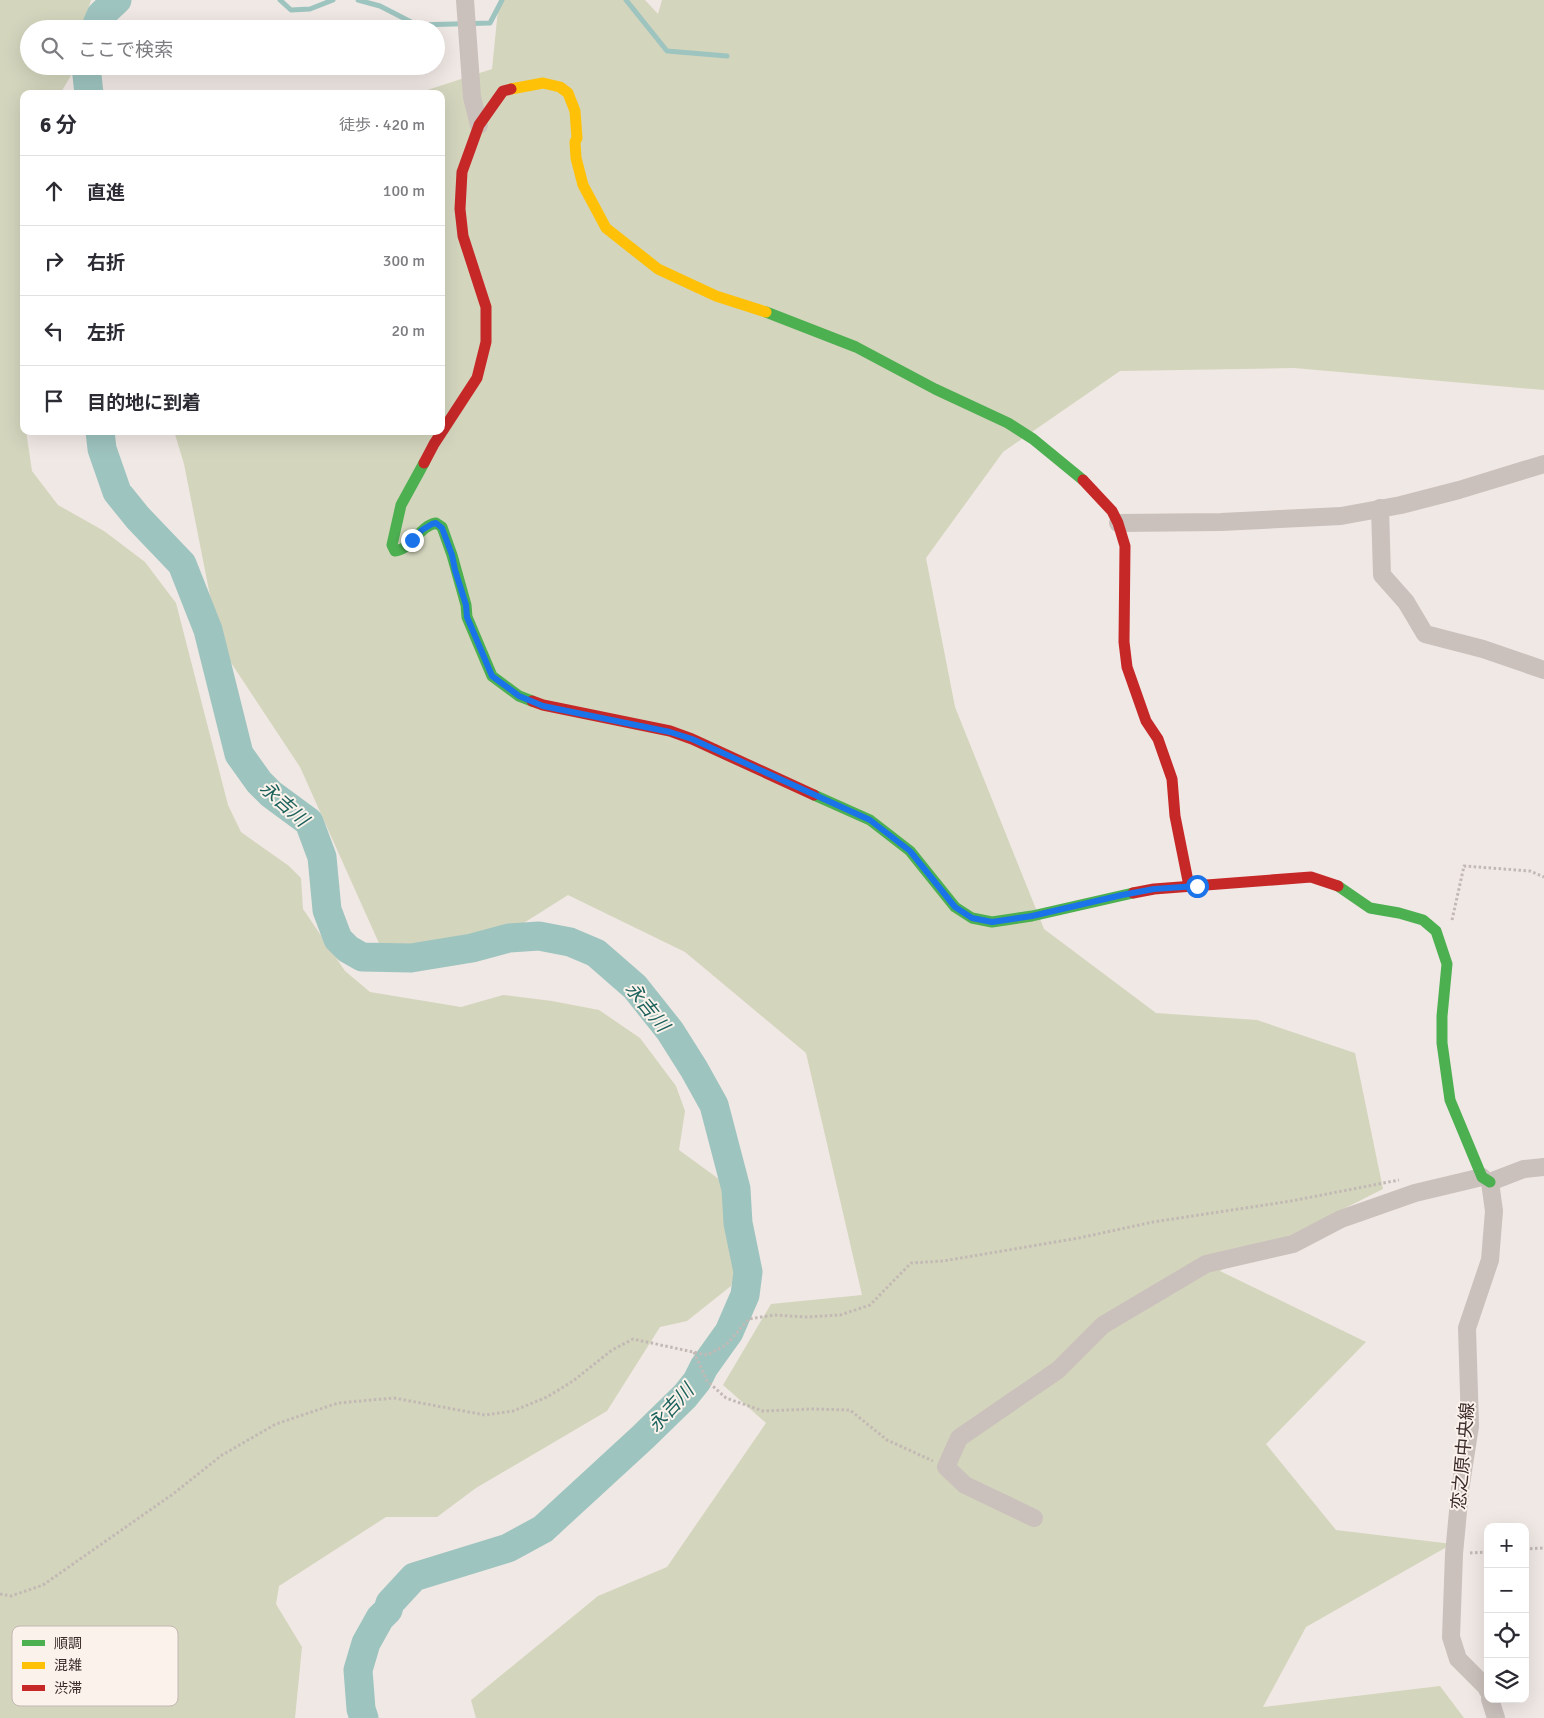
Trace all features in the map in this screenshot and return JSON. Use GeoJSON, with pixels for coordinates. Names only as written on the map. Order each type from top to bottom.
{"type":"FeatureCollection","features":[{"type":"Feature","properties":{"kind":"street"},"geometry":{"type":"LineString","coordinates":[[465,0],[472,96],[480,125]]}},
{"type":"Feature","properties":{"kind":"street"},"geometry":{"type":"LineString","coordinates":[[445,427],[477,378],[486,342],[486,306],[463,236],[460,209],[462,172],[480,125],[503,91],[538,82],[558,85],[565,90],[573,104],[577,138],[575,142],[576,158],[583,185],[606,228],[636,253],[658,269],[716,296],[780,317],[856,347],[934,389],[1020,430],[1084,481],[1112,511],[1125,546],[1126,608],[1124,642],[1127,667],[1146,721],[1158,739],[1172,779],[1174,816],[1189,886]]}},
{"type":"Feature","properties":{"kind":"street"},"geometry":{"type":"LineString","coordinates":[[440,435],[401,505],[392,545],[395,552],[402,550],[422,530],[432,524],[436,523],[442,528],[452,555],[466,605],[467,617],[492,676],[519,696],[543,706],[670,732],[692,739],[870,820],[910,851],[955,907],[972,918],[992,922],[1032,916],[1122,895],[1189,886],[1311,877],[1340,887],[1370,908],[1399,913],[1422,920],[1436,931],[1446,964],[1442,1043],[1450,1100],[1486,1179]]}},
{"type":"Feature","properties":{"kind":"street"},"geometry":{"type":"LineString","coordinates":[[1118,523],[1221,522],[1341,516],[1459,490],[1544,464]]}},
{"type":"Feature","properties":{"kind":"street"},"geometry":{"type":"LineString","coordinates":[[1380,508],[1382,575],[1406,602],[1425,634],[1483,648],[1544,670]]}},
{"type":"Feature","properties":{"kind":"street"},"geometry":{"type":"LineString","coordinates":[[1034,1518],[965,1485],[946,1467],[959,1438],[1058,1370],[1103,1325],[1206,1264],[1293,1244],[1341,1219],[1415,1193],[1486,1179],[1524,1169],[1544,1167]]}},
{"type":"Feature","properties":{"kind":"street","name":"恋之原中央線"},"geometry":{"type":"LineString","coordinates":[[1484,1685],[1458,1659],[1451,1637],[1454,1554],[1460,1490],[1470,1426],[1467,1328],[1490,1260],[1494,1212],[1486,1179]]}},
{"type":"Feature","properties":{"kind":"street"},"geometry":{"type":"LineString","coordinates":[[1491,1703],[1496,1718]]}},
{"type":"Feature","properties":{"kind":"path"},"geometry":{"type":"LineString","coordinates":[[1450,929],[1464,866],[1530,871],[1544,877]]}},
{"type":"Feature","properties":{"kind":"path"},"geometry":{"type":"LineString","coordinates":[[0,1594],[11,1596],[43,1585],[173,1494],[222,1454],[276,1424],[338,1403],[394,1398],[485,1415],[513,1411],[547,1397],[573,1381],[612,1350],[633,1339],[707,1355],[726,1345],[749,1319],[774,1314],[806,1317],[840,1315],[870,1305],[911,1263],[943,1261],[1079,1238],[1153,1222],[1282,1203],[1407,1179]]}},
{"type":"Feature","properties":{"kind":"path"},"geometry":{"type":"LineString","coordinates":[[693,1352],[707,1381],[726,1398],[763,1411],[850,1410],[887,1440],[946,1467]]}},
{"type":"Feature","properties":{"kind":"path"},"geometry":{"type":"LineString","coordinates":[[1529,1549],[1544,1548]]}},
{"type":"Feature","properties":{"kind":"green space"},"geometry":{"type":"Polygon","coordinates":[[[0,0],[91,0],[85,20],[20,20],[20,75],[71,75],[62,90],[20,90],[20,435],[27,435],[32,471],[58,505],[104,531],[145,562],[176,603],[228,805],[241,832],[289,866],[301,878],[303,909],[345,971],[370,992],[461,1007],[503,995],[552,1001],[599,1010],[640,1038],[676,1086],[685,1111],[679,1150],[727,1185],[737,1265],[731,1286],[687,1321],[660,1327],[607,1411],[476,1488],[437,1517],[386,1517],[279,1586],[276,1604],[302,1647],[295,1718],[0,1718],[0,0]]]}},
{"type":"Feature","properties":{"kind":"green space"},"geometry":{"type":"Polygon","coordinates":[[[499,0],[645,0],[658,14],[662,0],[1544,0],[1544,390],[1294,368],[1120,371],[1003,452],[926,558],[955,707],[1044,929],[1156,1013],[1257,1020],[1355,1053],[1383,1189],[1220,1271],[1366,1342],[1266,1444],[1336,1530],[1452,1544],[1306,1627],[1263,1707],[1440,1686],[1464,1718],[476,1718],[471,1700],[598,1596],[667,1567],[766,1423],[723,1385],[771,1304],[862,1295],[806,1053],[685,952],[568,895],[467,959],[382,950],[300,767],[220,646],[184,464],[175,435],[445,435],[445,90],[427,90],[492,69],[499,0]]]}},
{"type":"Feature","properties":{"kind":"waterway","name":"永吉川"},"geometry":{"type":"LineString","coordinates":[[99,20],[101,15],[117,0]]}},
{"type":"Feature","properties":{"kind":"waterway"},"geometry":{"type":"LineString","coordinates":[[280,0],[291,10],[310,9],[333,0]]}},
{"type":"Feature","properties":{"kind":"waterway"},"geometry":{"type":"LineString","coordinates":[[358,0],[380,6],[407,20]]}},
{"type":"Feature","properties":{"kind":"waterway"},"geometry":{"type":"LineString","coordinates":[[445,24],[490,23],[502,0]]}},
{"type":"Feature","properties":{"kind":"waterway"},"geometry":{"type":"LineString","coordinates":[[626,0],[667,51],[727,56]]}},
{"type":"Feature","properties":{"kind":"waterway","name":"永吉川"},"geometry":{"type":"LineString","coordinates":[[87,75],[89,90]]}},
{"type":"Feature","properties":{"kind":"waterway","name":"永吉川"},"geometry":{"type":"LineString","coordinates":[[100,435],[102,449],[117,492],[138,518],[182,564],[208,630],[239,754],[259,782],[271,794],[309,822],[322,857],[327,910],[338,939],[348,949],[362,957],[411,958],[472,948],[509,938],[539,936],[570,942],[596,953],[635,987],[670,1031],[694,1069],[714,1105],[736,1189],[738,1223],[748,1272],[745,1295],[729,1332],[704,1367],[697,1381],[685,1396],[643,1437],[543,1529],[508,1548],[414,1577],[390,1603],[388,1610],[380,1618],[366,1643],[358,1670],[361,1709],[364,1718]]}},
{"type":"Feature","properties":{"kind":"traffic: fast"},"geometry":{"type":"LineString","coordinates":[[766,312],[856,347],[935,389],[1008,423],[1033,439],[1083,480]]}},
{"type":"Feature","properties":{"kind":"traffic: fast"},"geometry":{"type":"LineString","coordinates":[[424,463],[401,505],[392,545],[395,551],[401,549],[430,525],[436,523],[442,527],[466,605],[467,617],[492,676],[519,696],[532,701]]}},
{"type":"Feature","properties":{"kind":"traffic: fast"},"geometry":{"type":"LineString","coordinates":[[814,795],[870,820],[910,851],[955,907],[972,918],[992,922],[1032,916],[1133,893]]}},
{"type":"Feature","properties":{"kind":"traffic: fast"},"geometry":{"type":"LineString","coordinates":[[1338,886],[1370,908],[1399,913],[1423,920],[1436,931],[1447,964],[1442,1016],[1442,1043],[1450,1100],[1482,1177],[1490,1182]]}},
{"type":"Feature","properties":{"kind":"traffic: slow"},"geometry":{"type":"LineString","coordinates":[[511,89],[543,83],[560,87],[568,93],[575,111],[576,158],[583,185],[606,228],[658,269],[716,296],[766,312]]}},
{"type":"Feature","properties":{"kind":"traffic: jam"},"geometry":{"type":"LineString","coordinates":[[445,427],[477,378],[486,342],[486,307],[463,236],[460,209],[462,172],[479,125],[503,91],[511,89]]}},
{"type":"Feature","properties":{"kind":"traffic: jam"},"geometry":{"type":"LineString","coordinates":[[424,463],[440,435]]}},
{"type":"Feature","properties":{"kind":"traffic: jam"},"geometry":{"type":"LineString","coordinates":[[1083,480],[1112,511],[1125,546],[1124,642],[1127,667],[1146,721],[1158,739],[1172,779],[1175,816],[1189,886]]}},
{"type":"Feature","properties":{"kind":"traffic: jam"},"geometry":{"type":"LineString","coordinates":[[532,701],[543,705],[670,731],[692,739],[814,795]]}},
{"type":"Feature","properties":{"kind":"traffic: jam"},"geometry":{"type":"LineString","coordinates":[[1133,893],[1154,889],[1311,877],[1338,886]]}},
{"type":"Feature","properties":{"kind":"route"},"geometry":{"type":"LineString","coordinates":[[412,540],[422,530],[432,524],[436,523],[442,528],[452,555],[466,605],[467,617],[492,676],[519,696],[543,706],[670,732],[692,739],[870,820],[910,851],[955,907],[972,918],[992,922],[1032,916],[1154,889],[1197,886]]}}]}
